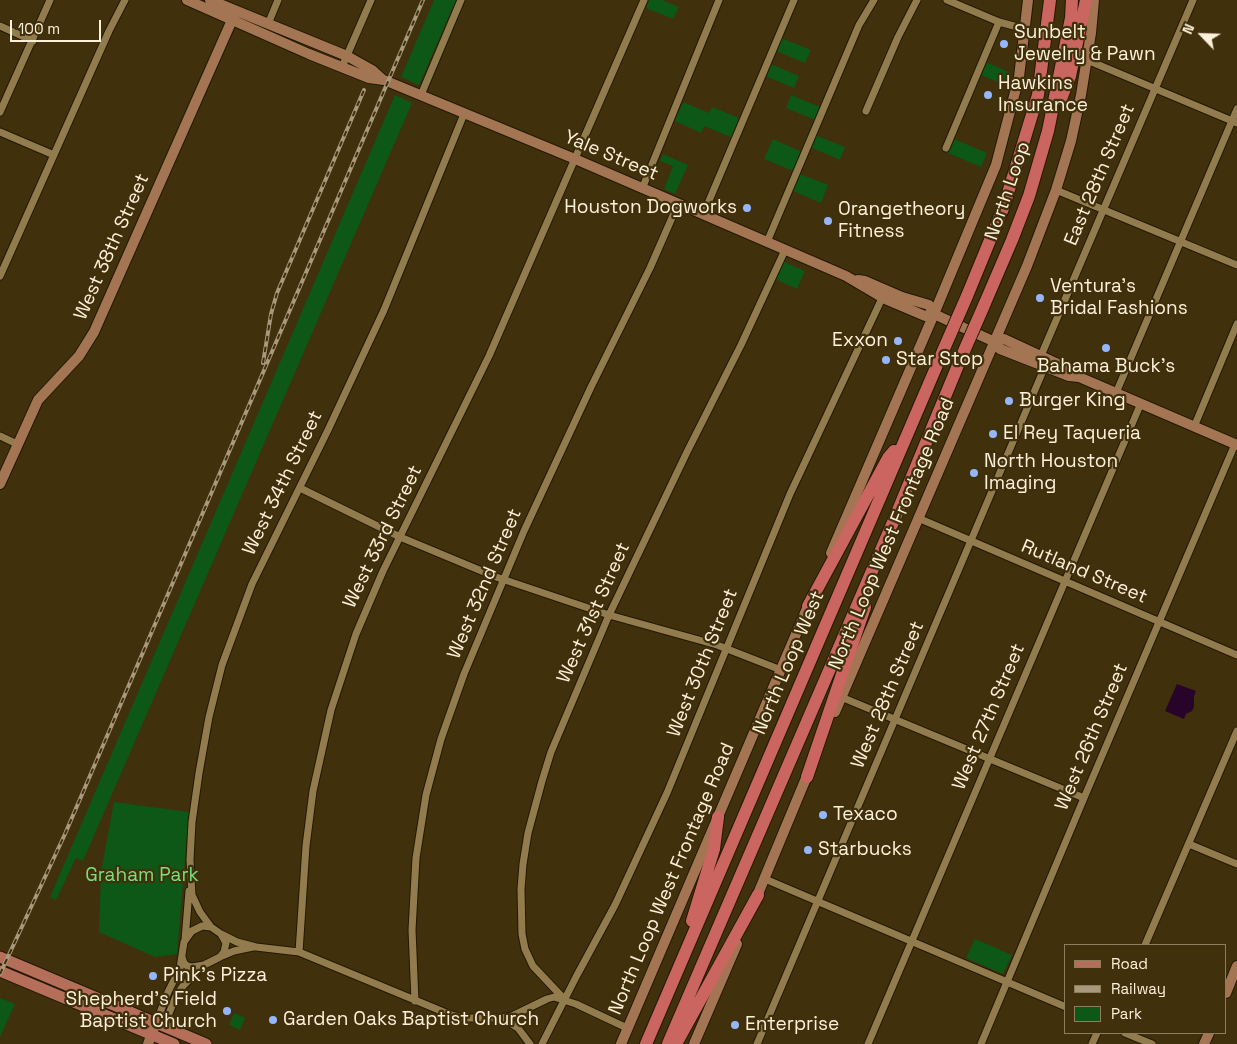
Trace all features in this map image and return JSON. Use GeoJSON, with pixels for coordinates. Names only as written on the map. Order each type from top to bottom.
{"type":"FeatureCollection","features":[{"type":"Feature","properties":{"kind":"highway"},"geometry":{"type":"LineString","coordinates":[[1038,95],[1043,0]]}},
{"type":"Feature","properties":{"kind":"highway","name":"North Loop"},"geometry":{"type":"LineString","coordinates":[[967,296],[1004,206],[1038,95],[1050,0]]}},
{"type":"Feature","properties":{"kind":"highway","name":"North Loop"},"geometry":{"type":"LineString","coordinates":[[985,303],[1029,196],[1048,131],[1071,18],[1072,0]]}},
{"type":"Feature","properties":{"kind":"highway"},"geometry":{"type":"LineString","coordinates":[[1048,131],[1070,76],[1086,0]]}},
{"type":"Feature","properties":{"kind":"highway","name":"North Loop West"},"geometry":{"type":"LineString","coordinates":[[646,1044],[967,296]]}},
{"type":"Feature","properties":{"kind":"highway","name":"North Loop West"},"geometry":{"type":"LineString","coordinates":[[668,1044],[894,520],[985,303]]}},
{"type":"Feature","properties":{"kind":"highway"},"geometry":{"type":"LineString","coordinates":[[808,606],[888,458],[906,437]]}},
{"type":"Feature","properties":{"kind":"highway"},"geometry":{"type":"LineString","coordinates":[[807,777],[894,520]]}},
{"type":"Feature","properties":{"kind":"highway"},"geometry":{"type":"LineString","coordinates":[[672,985],[714,849],[718,817]]}},
{"type":"Feature","properties":{"kind":"highway"},"geometry":{"type":"LineString","coordinates":[[676,1044],[758,895]]}},
{"type":"Feature","properties":{"kind":"main road","name":"Yale Street"},"geometry":{"type":"LineString","coordinates":[[187,0],[234,16],[268,24],[347,56],[372,70],[384,80]]}},
{"type":"Feature","properties":{"kind":"main road","name":"Yale Street"},"geometry":{"type":"LineString","coordinates":[[210,0],[234,16],[309,54],[369,78],[384,80],[574,159],[852,279],[925,316],[934,314],[994,342],[1000,349],[1043,361],[1069,376],[1080,377],[1236,444]]}},
{"type":"Feature","properties":{"kind":"main road","name":"North Loop West Frontage Road"},"geometry":{"type":"LineString","coordinates":[[621,1044],[996,165],[1019,77],[1028,0]]}},
{"type":"Feature","properties":{"kind":"main road","name":"North Loop West Frontage Road"},"geometry":{"type":"LineString","coordinates":[[694,1044],[1027,266],[1056,190],[1076,119],[1087,60],[1094,0]]}},
{"type":"Feature","properties":{"kind":"main road","name":"West 38th Street"},"geometry":{"type":"LineString","coordinates":[[0,484],[38,400],[79,356],[94,332],[234,16]]}},
{"type":"Feature","properties":{"kind":"main road"},"geometry":{"type":"LineString","coordinates":[[309,54],[314,43]]}},
{"type":"Feature","properties":{"kind":"main road"},"geometry":{"type":"LineString","coordinates":[[0,957],[206,1044]]}},
{"type":"Feature","properties":{"kind":"main road"},"geometry":{"type":"LineString","coordinates":[[1227,991],[1237,966]]}},
{"type":"Feature","properties":{"kind":"main road"},"geometry":{"type":"LineString","coordinates":[[0,971],[154,1040],[174,1044]]}},
{"type":"Feature","properties":{"kind":"main road"},"geometry":{"type":"LineString","coordinates":[[154,1040],[160,1024]]}},
{"type":"Feature","properties":{"kind":"street"},"geometry":{"type":"LineString","coordinates":[[0,112],[50,0]]}},
{"type":"Feature","properties":{"kind":"street"},"geometry":{"type":"LineString","coordinates":[[0,276],[109,31],[125,0]]}},
{"type":"Feature","properties":{"kind":"street"},"geometry":{"type":"LineString","coordinates":[[268,24],[278,0]]}},
{"type":"Feature","properties":{"kind":"street"},"geometry":{"type":"LineString","coordinates":[[342,67],[371,0]]}},
{"type":"Feature","properties":{"kind":"street"},"geometry":{"type":"LineString","coordinates":[[421,95],[461,0]]}},
{"type":"Feature","properties":{"kind":"street","name":"West 33rd Street"},"geometry":{"type":"LineString","coordinates":[[299,952],[309,819],[326,731],[356,634],[400,537],[489,356],[644,0]]}},
{"type":"Feature","properties":{"kind":"street"},"geometry":{"type":"LineString","coordinates":[[642,188],[719,0]]}},
{"type":"Feature","properties":{"kind":"street"},"geometry":{"type":"LineString","coordinates":[[703,215],[794,0]]}},
{"type":"Feature","properties":{"kind":"street"},"geometry":{"type":"LineString","coordinates":[[767,242],[858,25],[874,0]]}},
{"type":"Feature","properties":{"kind":"street"},"geometry":{"type":"LineString","coordinates":[[866,111],[898,37],[917,0]]}},
{"type":"Feature","properties":{"kind":"street"},"geometry":{"type":"LineString","coordinates":[[947,0],[999,22],[1025,29]]}},
{"type":"Feature","properties":{"kind":"street","name":"East 28th Street"},"geometry":{"type":"LineString","coordinates":[[1043,361],[1104,209],[1193,0]]}},
{"type":"Feature","properties":{"kind":"street"},"geometry":{"type":"LineString","coordinates":[[946,148],[999,22]]}},
{"type":"Feature","properties":{"kind":"street"},"geometry":{"type":"LineString","coordinates":[[0,26],[32,41]]}},
{"type":"Feature","properties":{"kind":"street"},"geometry":{"type":"LineString","coordinates":[[1087,60],[1235,122]]}},
{"type":"Feature","properties":{"kind":"street"},"geometry":{"type":"LineString","coordinates":[[1116,393],[1235,122],[1237,110]]}},
{"type":"Feature","properties":{"kind":"street","name":"West 34th Street"},"geometry":{"type":"LineString","coordinates":[[184,942],[196,789],[209,717],[222,665],[252,584],[328,430],[384,310],[464,114]]}},
{"type":"Feature","properties":{"kind":"street"},"geometry":{"type":"LineString","coordinates":[[0,132],[54,155]]}},
{"type":"Feature","properties":{"kind":"street"},"geometry":{"type":"LineString","coordinates":[[1056,190],[1237,265]]}},
{"type":"Feature","properties":{"kind":"street","name":"West 32nd Street"},"geometry":{"type":"LineString","coordinates":[[415,1001],[412,930],[413,891],[419,836],[432,768],[449,714],[503,579],[554,464],[650,268],[678,204]]}},
{"type":"Feature","properties":{"kind":"street","name":"West 31st Street"},"geometry":{"type":"LineString","coordinates":[[565,1000],[533,966],[525,949],[520,910],[523,864],[535,804],[551,752],[609,615],[687,452],[742,345],[785,250]]}},
{"type":"Feature","properties":{"kind":"street","name":"West 30th Street"},"geometry":{"type":"LineString","coordinates":[[542,1044],[615,905],[668,793],[790,494],[884,294]]}},
{"type":"Feature","properties":{"kind":"street"},"geometry":{"type":"LineString","coordinates":[[1194,427],[1237,324]]}},
{"type":"Feature","properties":{"kind":"street","name":"West 28th Street"},"geometry":{"type":"LineString","coordinates":[[757,1044],[971,541],[1043,361]]}},
{"type":"Feature","properties":{"kind":"street","name":"West 27th Street"},"geometry":{"type":"LineString","coordinates":[[868,1044],[1141,403]]}},
{"type":"Feature","properties":{"kind":"street"},"geometry":{"type":"LineString","coordinates":[[0,436],[17,444]]}},
{"type":"Feature","properties":{"kind":"street","name":"West 26th Street"},"geometry":{"type":"LineString","coordinates":[[981,1044],[1236,444]]}},
{"type":"Feature","properties":{"kind":"street"},"geometry":{"type":"LineString","coordinates":[[300,488],[400,537],[503,579],[609,615],[726,648],[781,670]]}},
{"type":"Feature","properties":{"kind":"street","name":"Rutland Street"},"geometry":{"type":"LineString","coordinates":[[918,518],[1237,655]]}},
{"type":"Feature","properties":{"kind":"street"},"geometry":{"type":"LineString","coordinates":[[841,697],[1084,798]]}},
{"type":"Feature","properties":{"kind":"street"},"geometry":{"type":"LineString","coordinates":[[1145,944],[1237,731]]}},
{"type":"Feature","properties":{"kind":"street"},"geometry":{"type":"LineString","coordinates":[[1189,844],[1237,864]]}},
{"type":"Feature","properties":{"kind":"street"},"geometry":{"type":"LineString","coordinates":[[765,879],[1064,1006]]}},
{"type":"Feature","properties":{"kind":"street","name":"West 34th Street"},"geometry":{"type":"LineString","coordinates":[[190,883],[195,903],[211,927]]}},
{"type":"Feature","properties":{"kind":"street"},"geometry":{"type":"LineString","coordinates":[[160,1024],[168,992],[180,968],[184,942],[197,927],[211,927],[237,942],[256,947],[299,952],[442,1012],[464,1018],[502,1018],[512,1016],[548,998],[554,997],[565,1000],[627,1028]]}},
{"type":"Feature","properties":{"kind":"street"},"geometry":{"type":"LineString","coordinates":[[220,957],[226,948],[226,943],[221,934]]}},
{"type":"Feature","properties":{"kind":"street"},"geometry":{"type":"LineString","coordinates":[[182,957],[184,963],[190,967],[204,964],[234,951],[256,947]]}},
{"type":"Feature","properties":{"kind":"street"},"geometry":{"type":"LineString","coordinates":[[160,1024],[183,986],[204,964]]}},
{"type":"Feature","properties":{"kind":"street"},"geometry":{"type":"LineString","coordinates":[[502,1018],[518,1028],[530,1044]]}},
{"type":"Feature","properties":{"kind":"street"},"geometry":{"type":"LineString","coordinates":[[1127,1034],[1152,1044]]}},
{"type":"Feature","properties":{"kind":"green space"},"geometry":{"type":"Polygon","coordinates":[[[434,0],[456,0],[419,85],[401,77],[434,0]]]}},
{"type":"Feature","properties":{"kind":"green space"},"geometry":{"type":"Polygon","coordinates":[[[649,0],[662,0],[679,7],[673,19],[646,8],[649,0]]]}},
{"type":"Feature","properties":{"kind":"green space"},"geometry":{"type":"Polygon","coordinates":[[[781,38],[811,50],[805,63],[776,51],[781,38]]]}},
{"type":"Feature","properties":{"kind":"green space"},"geometry":{"type":"Polygon","coordinates":[[[986,62],[1009,72],[1005,85],[981,75],[986,62]]]}},
{"type":"Feature","properties":{"kind":"green space"},"geometry":{"type":"Polygon","coordinates":[[[770,64],[799,76],[794,88],[765,76],[770,64]]]}},
{"type":"Feature","properties":{"kind":"green space"},"geometry":{"type":"Polygon","coordinates":[[[395,95],[412,103],[83,861],[76,858],[56,900],[50,897],[395,95]]]}},
{"type":"Feature","properties":{"kind":"green space"},"geometry":{"type":"Polygon","coordinates":[[[791,95],[820,107],[815,120],[786,108],[791,95]]]}},
{"type":"Feature","properties":{"kind":"green space"},"geometry":{"type":"Polygon","coordinates":[[[683,102],[709,113],[712,107],[741,119],[733,138],[704,126],[701,133],[675,121],[683,102]]]}},
{"type":"Feature","properties":{"kind":"green space"},"geometry":{"type":"Polygon","coordinates":[[[815,135],[845,147],[840,160],[810,147],[815,135]]]}},
{"type":"Feature","properties":{"kind":"green space"},"geometry":{"type":"Polygon","coordinates":[[[773,139],[802,152],[793,171],[764,159],[773,139]]]}},
{"type":"Feature","properties":{"kind":"green space"},"geometry":{"type":"Polygon","coordinates":[[[954,139],[987,153],[981,167],[948,153],[954,139]]]}},
{"type":"Feature","properties":{"kind":"green space"},"geometry":{"type":"Polygon","coordinates":[[[663,154],[688,165],[675,194],[664,189],[673,166],[660,161],[663,154]]]}},
{"type":"Feature","properties":{"kind":"green space"},"geometry":{"type":"Polygon","coordinates":[[[800,174],[828,185],[821,203],[793,191],[800,174]]]}},
{"type":"Feature","properties":{"kind":"green space"},"geometry":{"type":"Polygon","coordinates":[[[784,262],[805,271],[797,289],[775,279],[784,262]]]}},
{"type":"Feature","properties":{"kind":"green space","name":"Graham Park"},"geometry":{"type":"Polygon","coordinates":[[[114,802],[189,812],[177,954],[155,957],[99,932],[101,872],[114,802]]]}},
{"type":"Feature","properties":{"kind":"green space"},"geometry":{"type":"Polygon","coordinates":[[[975,939],[1012,955],[1003,974],[966,958],[975,939]]]}},
{"type":"Feature","properties":{"kind":"green space"},"geometry":{"type":"Polygon","coordinates":[[[0,998],[15,1004],[0,1037],[0,998]]]}},
{"type":"Feature","properties":{"kind":"green space"},"geometry":{"type":"Polygon","coordinates":[[[234,1013],[245,1018],[240,1030],[229,1025],[234,1013]]]}},
{"type":"Feature","properties":{"kind":"shaded area"},"geometry":{"type":"Polygon","coordinates":[[[1177,684],[1196,691],[1194,707],[1192,711],[1186,714],[1184,719],[1165,711],[1177,684]]]}},
{"type":"Feature","properties":{"kind":"railway"},"geometry":{"type":"LineString","coordinates":[[0,974],[65,834],[423,0]]}},
{"type":"Feature","properties":{"kind":"railway"},"geometry":{"type":"LineString","coordinates":[[263,363],[271,314],[277,293],[364,90]]}},
{"type":"Feature","properties":{"kind":"place","name":"Sunbelt Jewelry & Pawn"},"geometry":{"type":"Point","coordinates":[1004,44]}},
{"type":"Feature","properties":{"kind":"place","name":"Hawkins Insurance"},"geometry":{"type":"Point","coordinates":[988,95]}},
{"type":"Feature","properties":{"kind":"place","name":"Houston Dogworks"},"geometry":{"type":"Point","coordinates":[747,208]}},
{"type":"Feature","properties":{"kind":"place","name":"Orangetheory Fitness"},"geometry":{"type":"Point","coordinates":[828,221]}},
{"type":"Feature","properties":{"kind":"place","name":"Ventura's Bridal Fashions"},"geometry":{"type":"Point","coordinates":[1040,298]}},
{"type":"Feature","properties":{"kind":"place","name":"Exxon"},"geometry":{"type":"Point","coordinates":[898,341]}},
{"type":"Feature","properties":{"kind":"place","name":"Bahama Buck's"},"geometry":{"type":"Point","coordinates":[1106,348]}},
{"type":"Feature","properties":{"kind":"place","name":"Star Stop"},"geometry":{"type":"Point","coordinates":[886,360]}},
{"type":"Feature","properties":{"kind":"place","name":"Burger King"},"geometry":{"type":"Point","coordinates":[1009,401]}},
{"type":"Feature","properties":{"kind":"place","name":"El Rey Taqueria"},"geometry":{"type":"Point","coordinates":[993,434]}},
{"type":"Feature","properties":{"kind":"place","name":"North Houston Imaging"},"geometry":{"type":"Point","coordinates":[974,473]}},
{"type":"Feature","properties":{"kind":"place","name":"Texaco"},"geometry":{"type":"Point","coordinates":[823,815]}},
{"type":"Feature","properties":{"kind":"place","name":"Starbucks"},"geometry":{"type":"Point","coordinates":[808,850]}},
{"type":"Feature","properties":{"kind":"place","name":"Pink's Pizza"},"geometry":{"type":"Point","coordinates":[153,976]}},
{"type":"Feature","properties":{"kind":"place","name":"Shepherd's Field Baptist Church"},"geometry":{"type":"Point","coordinates":[227,1011]}},
{"type":"Feature","properties":{"kind":"place","name":"Garden Oaks Baptist Church"},"geometry":{"type":"Point","coordinates":[273,1020]}},
{"type":"Feature","properties":{"kind":"place","name":"Enterprise"},"geometry":{"type":"Point","coordinates":[735,1025]}}]}
